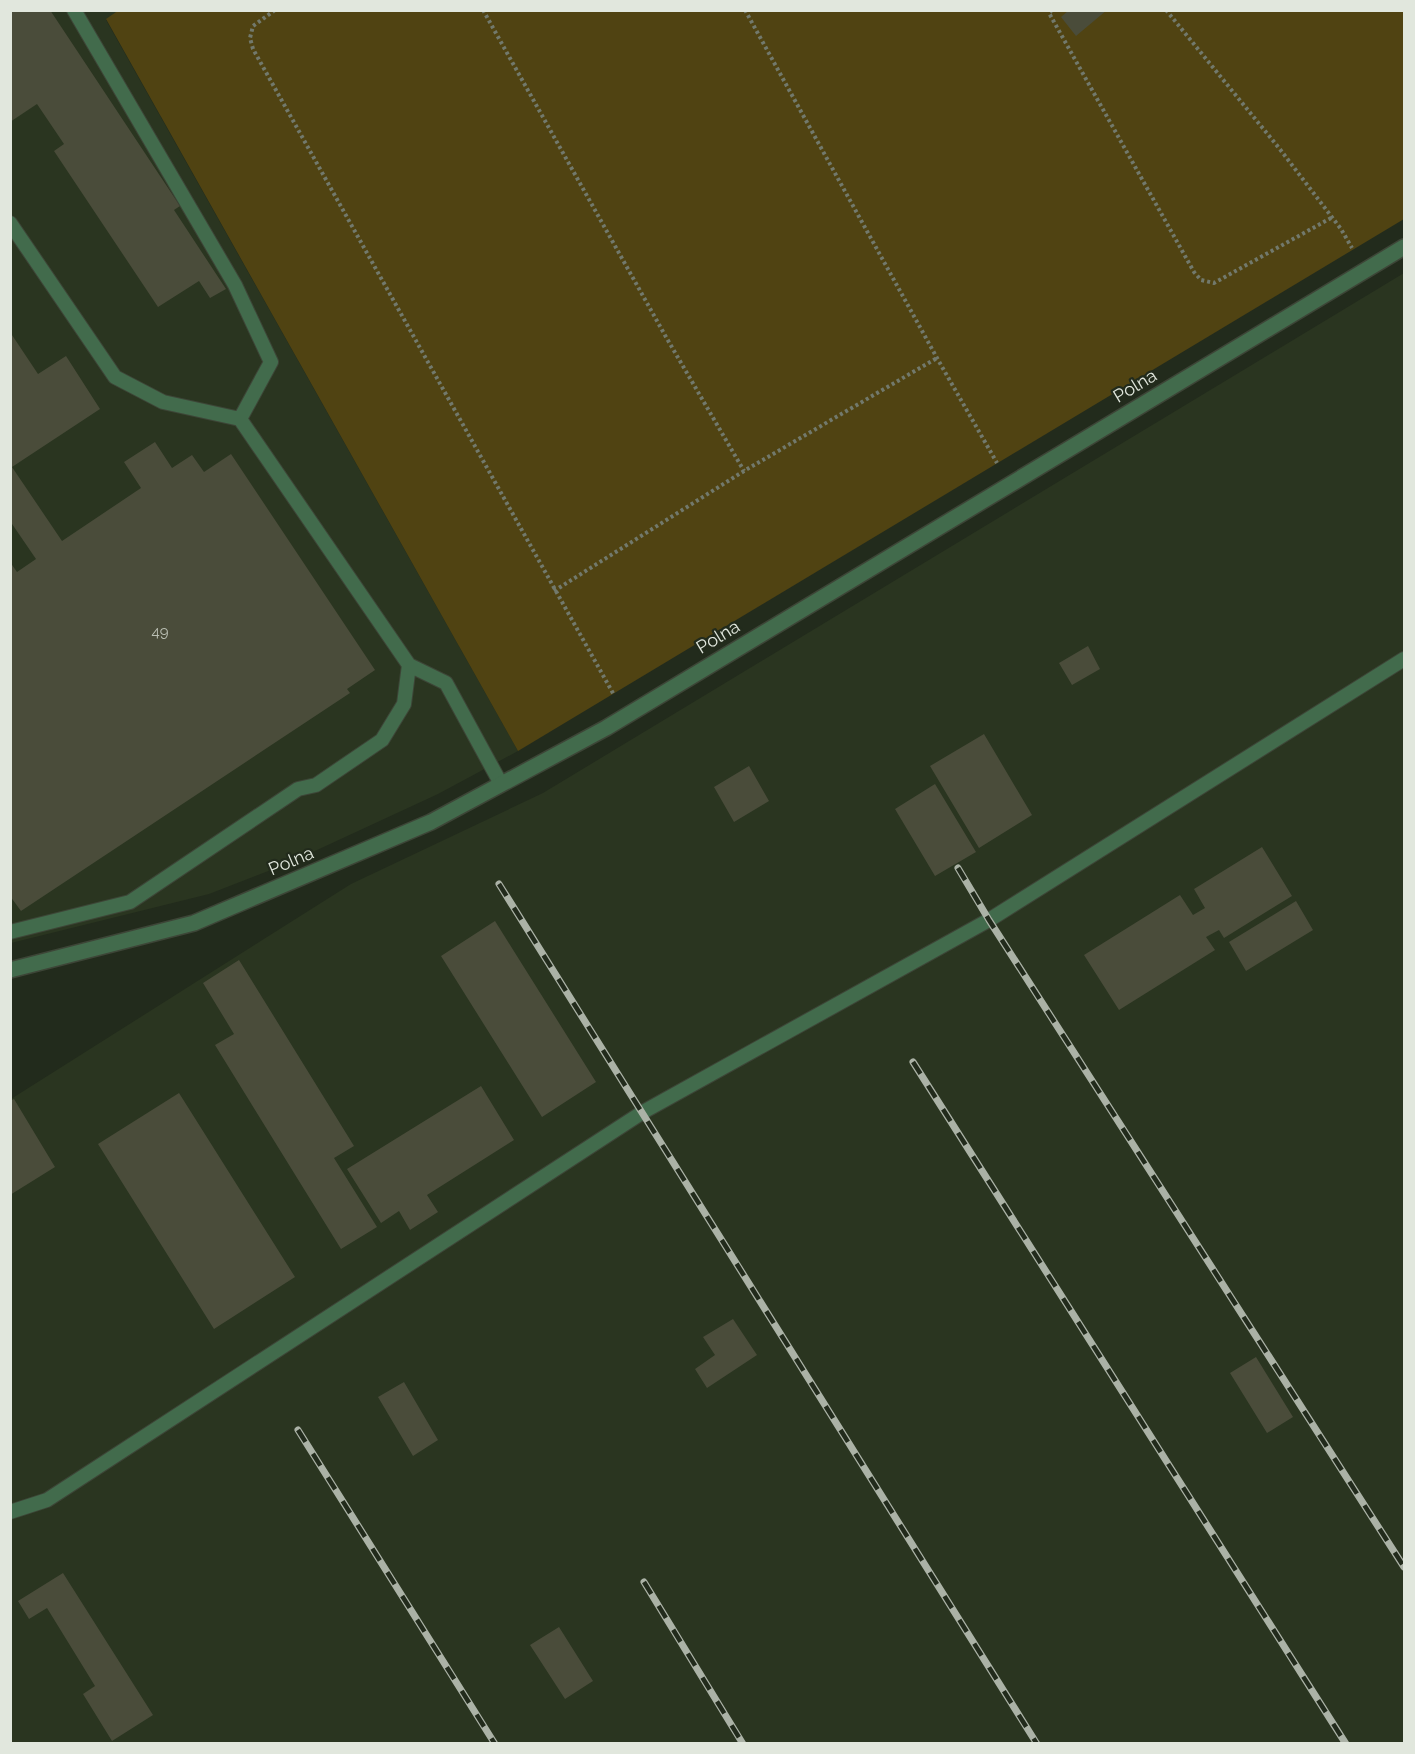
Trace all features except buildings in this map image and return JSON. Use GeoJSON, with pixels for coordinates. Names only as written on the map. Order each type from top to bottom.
{"type":"FeatureCollection","features":[{"type":"Feature","properties":{"kind":"street","name":"Polna"},"geometry":{"type":"LineString","coordinates":[[10,970],[194,924],[430,822],[626,716],[1404,247]]}},
{"type":"Feature","properties":{"kind":"lane"},"geometry":{"type":"LineString","coordinates":[[74,10],[235,285],[271,362],[240,419]]}},
{"type":"Feature","properties":{"kind":"lane"},"geometry":{"type":"LineString","coordinates":[[10,223],[115,377],[163,402],[240,419],[409,664],[447,683],[501,784]]}},
{"type":"Feature","properties":{"kind":"lane"},"geometry":{"type":"LineString","coordinates":[[10,1512],[47,1500],[643,1112],[989,920],[1404,659]]}},
{"type":"Feature","properties":{"kind":"lane"},"geometry":{"type":"LineString","coordinates":[[10,932],[130,902],[298,789],[316,785],[382,740],[404,704],[409,664]]}},
{"type":"Feature","properties":{"kind":"path"},"geometry":{"type":"LineString","coordinates":[[275,10],[253,26],[250,39],[253,49],[554,591],[626,716]]}},
{"type":"Feature","properties":{"kind":"path"},"geometry":{"type":"LineString","coordinates":[[483,10],[666,337],[744,471]]}},
{"type":"Feature","properties":{"kind":"path"},"geometry":{"type":"LineString","coordinates":[[745,10],[1010,484]]}},
{"type":"Feature","properties":{"kind":"path"},"geometry":{"type":"LineString","coordinates":[[1052,10],[1049,14],[1194,272],[1201,280],[1214,284],[1331,218]]}},
{"type":"Feature","properties":{"kind":"path"},"geometry":{"type":"LineString","coordinates":[[1166,10],[1279,148],[1347,239],[1363,272]]}},
{"type":"Feature","properties":{"kind":"path"},"geometry":{"type":"LineString","coordinates":[[554,591],[744,471],[938,358]]}},
{"type":"Feature","properties":{"kind":"shaded area"},"geometry":{"type":"Polygon","coordinates":[[[119,10],[1404,11],[1404,219],[518,751],[106,19],[119,10]]]}},
{"type":"Feature","properties":{"kind":"shaded area"},"geometry":{"type":"Polygon","coordinates":[[[10,11],[119,11],[106,20],[518,751],[438,794],[289,863],[209,894],[11,943],[10,11]]]}},
{"type":"Feature","properties":{"kind":"shaded area"},"geometry":{"type":"Polygon","coordinates":[[[1404,273],[1404,1743],[11,1744],[11,1099],[351,884],[543,793],[1404,273]]]}},
{"type":"Feature","properties":{"kind":"railway"},"geometry":{"type":"LineString","coordinates":[[958,868],[989,920],[1404,1567]]}},
{"type":"Feature","properties":{"kind":"railway"},"geometry":{"type":"LineString","coordinates":[[499,884],[1037,1744]]}},
{"type":"Feature","properties":{"kind":"railway"},"geometry":{"type":"LineString","coordinates":[[913,1062],[1346,1744]]}},
{"type":"Feature","properties":{"kind":"railway"},"geometry":{"type":"LineString","coordinates":[[298,1430],[495,1744]]}},
{"type":"Feature","properties":{"kind":"railway"},"geometry":{"type":"LineString","coordinates":[[644,1582],[743,1744]]}}]}
